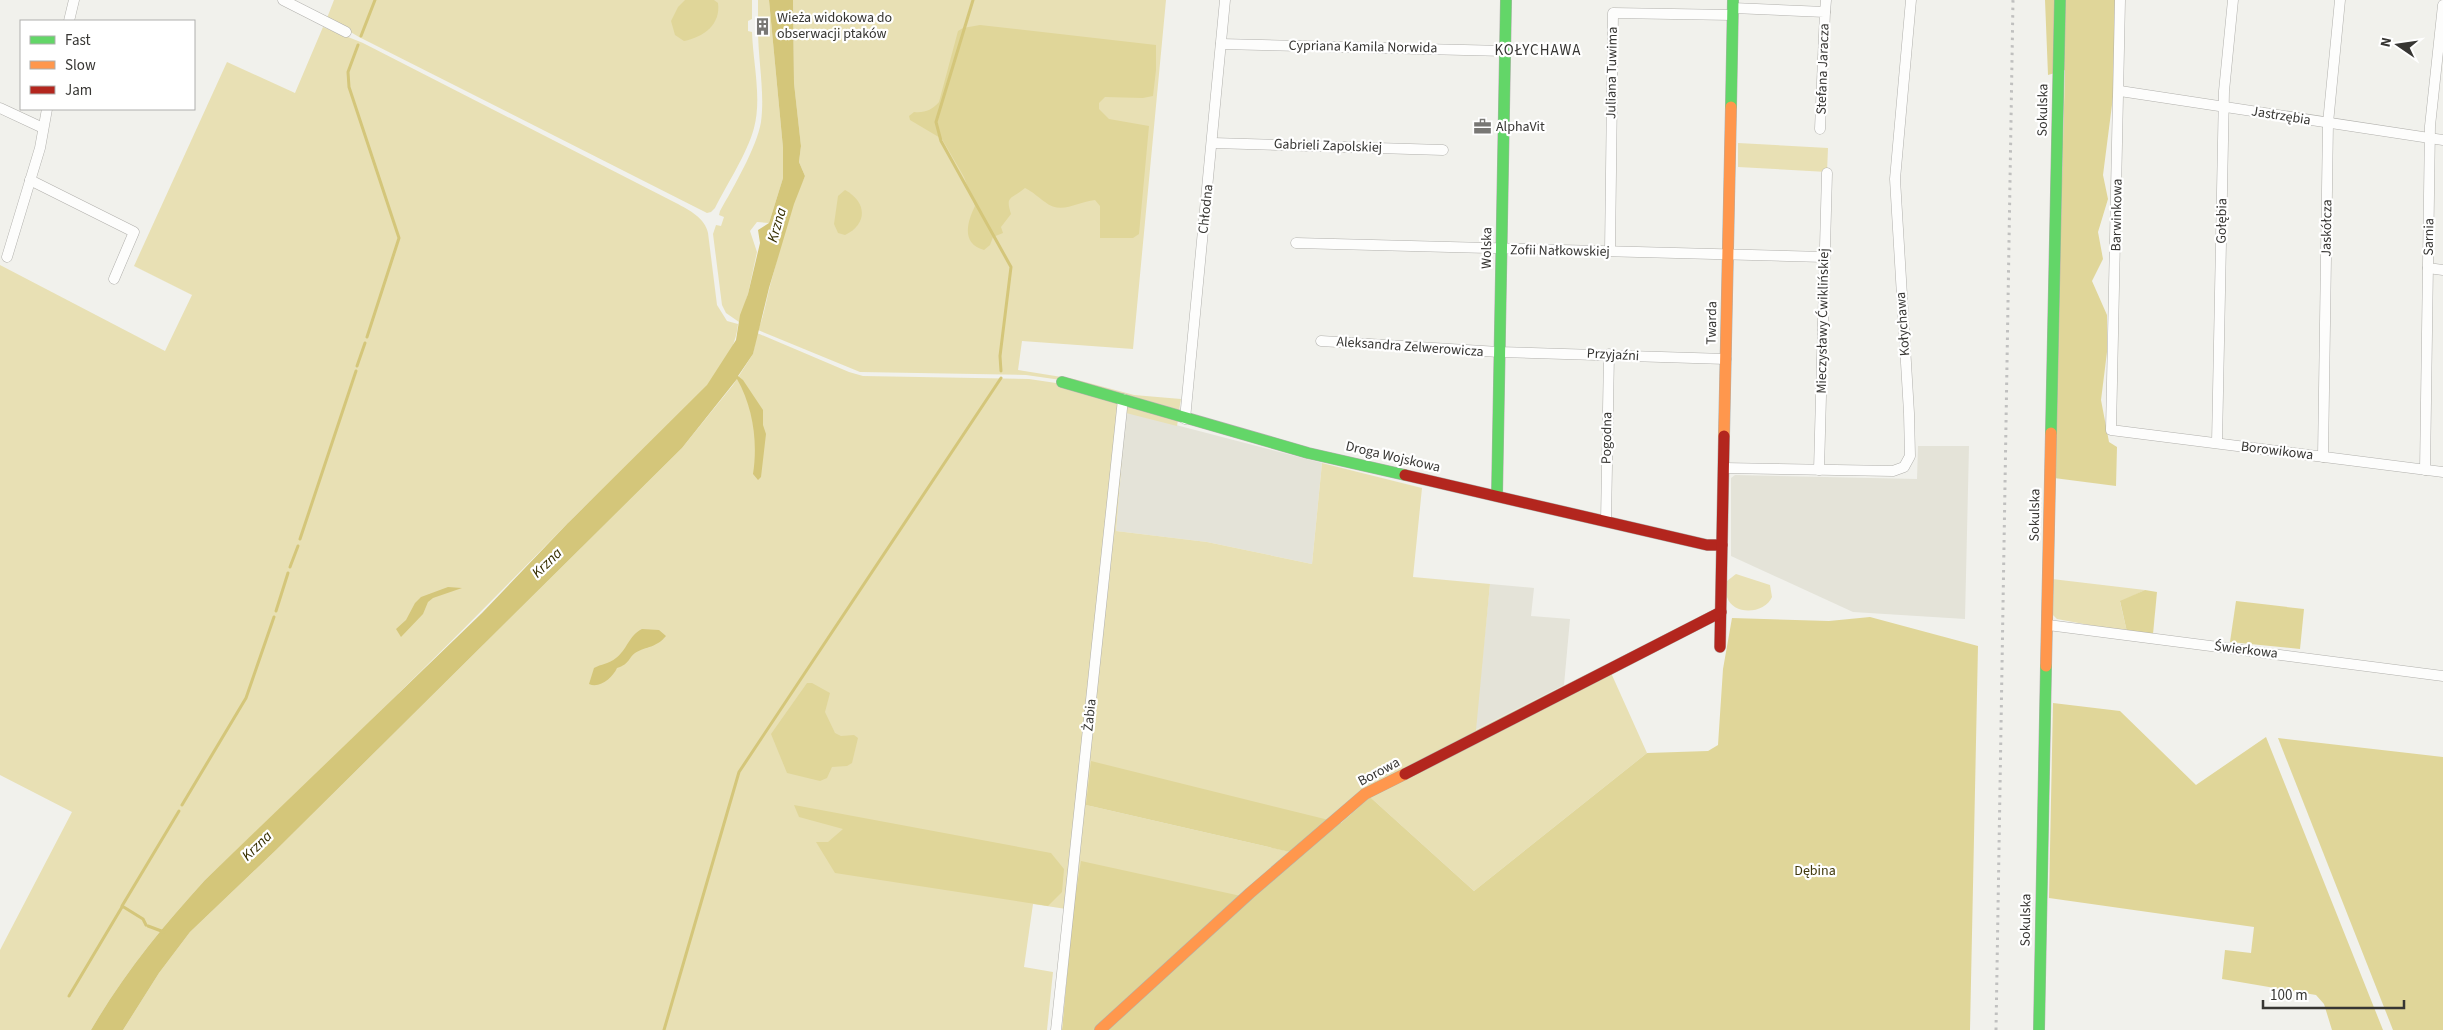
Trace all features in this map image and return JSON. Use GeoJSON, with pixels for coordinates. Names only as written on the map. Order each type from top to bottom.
{"type":"FeatureCollection","features":[{"type":"Feature","properties":{"kind":"street"},"geometry":{"type":"LineString","coordinates":[[69,20],[74,0]]}},
{"type":"Feature","properties":{"kind":"street"},"geometry":{"type":"LineString","coordinates":[[283,0],[346,32]]}},
{"type":"Feature","properties":{"kind":"street","name":"Chłodna"},"geometry":{"type":"LineString","coordinates":[[1185,418],[1213,143],[1225,0]]}},
{"type":"Feature","properties":{"kind":"street","name":"Wolska"},"geometry":{"type":"LineString","coordinates":[[1497,496],[1506,0]]}},
{"type":"Feature","properties":{"kind":"street"},"geometry":{"type":"LineString","coordinates":[[1825,12],[1826,0]]}},
{"type":"Feature","properties":{"kind":"street","name":"Kołychawa"},"geometry":{"type":"LineString","coordinates":[[1724,468],[1896,471],[1904,467],[1910,458],[1895,178],[1912,0]]}},
{"type":"Feature","properties":{"kind":"street","name":"Sokulska"},"geometry":{"type":"LineString","coordinates":[[2039,1030],[2060,0]]}},
{"type":"Feature","properties":{"kind":"street","name":"Barwinkowa"},"geometry":{"type":"LineString","coordinates":[[2111,430],[2120,91],[2120,0]]}},
{"type":"Feature","properties":{"kind":"street","name":"Gołębia"},"geometry":{"type":"LineString","coordinates":[[2218,443],[2224,107],[2233,0]]}},
{"type":"Feature","properties":{"kind":"street","name":"Jaskółcza"},"geometry":{"type":"LineString","coordinates":[[2324,457],[2328,123],[2340,0]]}},
{"type":"Feature","properties":{"kind":"street","name":"Sarnia"},"geometry":{"type":"LineString","coordinates":[[2425,470],[2430,138],[2443,4]]}},
{"type":"Feature","properties":{"kind":"street","name":"Stefana Jaracza"},"geometry":{"type":"LineString","coordinates":[[1733,8],[1825,12],[1820,129]]}},
{"type":"Feature","properties":{"kind":"street","name":"Juliana Tuwima"},"geometry":{"type":"LineString","coordinates":[[1610,251],[1613,13],[1733,8]]}},
{"type":"Feature","properties":{"kind":"street","name":"Twarda"},"geometry":{"type":"LineString","coordinates":[[1720,647],[1733,8]]}},
{"type":"Feature","properties":{"kind":"street","name":"Cypriana Kamila Norwida"},"geometry":{"type":"LineString","coordinates":[[1221,44],[1505,51]]}},
{"type":"Feature","properties":{"kind":"street","name":"Jastrzębia"},"geometry":{"type":"LineString","coordinates":[[2120,91],[2443,140]]}},
{"type":"Feature","properties":{"kind":"street"},"geometry":{"type":"LineString","coordinates":[[0,108],[43,128]]}},
{"type":"Feature","properties":{"kind":"street"},"geometry":{"type":"LineString","coordinates":[[6,257],[40,148],[47,110]]}},
{"type":"Feature","properties":{"kind":"street","name":"Gabrieli Zapolskiej"},"geometry":{"type":"LineString","coordinates":[[1213,143],[1443,150]]}},
{"type":"Feature","properties":{"kind":"street","name":"Mieczysławy Ćwiklińskiej"},"geometry":{"type":"LineString","coordinates":[[1819,470],[1826,173]]}},
{"type":"Feature","properties":{"kind":"street"},"geometry":{"type":"LineString","coordinates":[[30,180],[134,232],[114,279]]}},
{"type":"Feature","properties":{"kind":"street","name":"Zofii Nałkowskiej"},"geometry":{"type":"LineString","coordinates":[[1296,243],[1824,258]]}},
{"type":"Feature","properties":{"kind":"street"},"geometry":{"type":"LineString","coordinates":[[2428,268],[2443,270]]}},
{"type":"Feature","properties":{"kind":"street","name":"Aleksandra Zelwerowicza"},"geometry":{"type":"LineString","coordinates":[[1321,341],[1499,352]]}},
{"type":"Feature","properties":{"kind":"street","name":"Przyjaźni"},"geometry":{"type":"LineString","coordinates":[[1499,352],[1726,359]]}},
{"type":"Feature","properties":{"kind":"street","name":"Pogodna"},"geometry":{"type":"LineString","coordinates":[[1606,521],[1609,354]]}},
{"type":"Feature","properties":{"kind":"street","name":"Droga Wojskowa"},"geometry":{"type":"LineString","coordinates":[[1062,382],[1317,455],[1707,545],[1722,545]]}},
{"type":"Feature","properties":{"kind":"street","name":"Żabia"},"geometry":{"type":"LineString","coordinates":[[1056,1030],[1124,399]]}},
{"type":"Feature","properties":{"kind":"street","name":"Borowikowa"},"geometry":{"type":"LineString","coordinates":[[2111,430],[2443,472]]}},
{"type":"Feature","properties":{"kind":"street","name":"Borowa"},"geometry":{"type":"LineString","coordinates":[[1100,1030],[1250,894],[1365,794],[1502,726],[1585,680],[1721,612]]}},
{"type":"Feature","properties":{"kind":"street","name":"Świerkowa"},"geometry":{"type":"LineString","coordinates":[[2048,625],[2443,676]]}},
{"type":"Feature","properties":{"kind":"shaded area"},"geometry":{"type":"Polygon","coordinates":[[[334,0],[752,0],[752,19],[748,21],[748,31],[752,32],[757,105],[751,138],[715,208],[707,213],[359,37],[327,18],[334,0]]]}},
{"type":"Feature","properties":{"kind":"shaded area"},"geometry":{"type":"Polygon","coordinates":[[[758,0],[769,0],[783,148],[783,178],[769,223],[757,222],[750,231],[757,252],[748,294],[739,322],[726,313],[722,305],[713,234],[716,225],[721,226],[724,217],[719,215],[720,211],[750,155],[761,122],[762,99],[758,29],[762,28],[762,23],[758,23],[758,0]]]}},
{"type":"Feature","properties":{"kind":"shaded area"},"geometry":{"type":"Polygon","coordinates":[[[793,0],[1166,0],[1133,349],[1022,341],[1018,370],[1074,379],[1134,395],[1181,399],[1179,411],[1061,380],[1026,375],[860,372],[758,330],[789,216],[805,176],[799,162],[801,146],[794,83],[793,0]]]}},
{"type":"Feature","properties":{"kind":"shaded area"},"geometry":{"type":"Polygon","coordinates":[[[323,27],[363,43],[696,215],[704,223],[708,233],[717,305],[727,321],[738,324],[737,333],[731,349],[718,372],[656,440],[584,508],[342,749],[205,880],[144,952],[116,990],[91,1030],[0,1030],[0,950],[72,812],[0,775],[0,265],[165,351],[192,295],[134,266],[227,62],[295,93],[323,27]]]}},
{"type":"Feature","properties":{"kind":"shaded area"},"geometry":{"type":"Polygon","coordinates":[[[1738,143],[1828,148],[1827,172],[1738,167],[1738,143]]]}},
{"type":"Feature","properties":{"kind":"shaded area"},"geometry":{"type":"Polygon","coordinates":[[[757,333],[849,372],[863,376],[1029,379],[1056,383],[1178,420],[1177,426],[1126,413],[1116,531],[1207,542],[1312,564],[1322,463],[1422,488],[1413,577],[1490,584],[1476,730],[1607,664],[1647,753],[1474,891],[1370,797],[1341,823],[1086,805],[1291,852],[1241,896],[1073,910],[1033,904],[1024,967],[1053,972],[1047,1030],[123,1030],[159,973],[190,932],[275,851],[682,448],[733,385],[753,354],[757,333]]]}},
{"type":"Feature","properties":{"kind":"shaded area"},"geometry":{"type":"Polygon","coordinates":[[[1126,412],[1322,463],[1312,564],[1207,542],[1116,531],[1126,412]]]}},
{"type":"Feature","properties":{"kind":"shaded area"},"geometry":{"type":"Polygon","coordinates":[[[1918,446],[1969,446],[1965,619],[1853,612],[1731,556],[1731,478],[1735,475],[1917,479],[1918,446]]]}},
{"type":"Feature","properties":{"kind":"shaded area"},"geometry":{"type":"Polygon","coordinates":[[[1736,574],[1770,585],[1772,597],[1768,603],[1756,609],[1742,610],[1730,603],[1727,597],[1727,581],[1736,574]]]}},
{"type":"Feature","properties":{"kind":"shaded area"},"geometry":{"type":"Polygon","coordinates":[[[2052,579],[2145,590],[2120,602],[2127,632],[2057,619],[2052,614],[2052,579]]]}},
{"type":"Feature","properties":{"kind":"shaded area"},"geometry":{"type":"Polygon","coordinates":[[[1490,584],[1534,588],[1531,616],[1570,619],[1564,685],[1475,730],[1490,584]]]}},
{"type":"Feature","properties":{"kind":"green space"},"geometry":{"type":"Polygon","coordinates":[[[685,0],[714,0],[718,3],[718,10],[717,17],[710,28],[698,36],[684,41],[675,35],[671,21],[678,7],[685,0]]]}},
{"type":"Feature","properties":{"kind":"green space"},"geometry":{"type":"Polygon","coordinates":[[[2045,0],[2116,0],[2113,97],[2103,175],[2108,199],[2098,232],[2103,259],[2092,281],[2107,315],[2107,352],[2101,400],[2109,442],[2117,447],[2116,486],[2054,478],[2065,70],[2048,75],[2045,0]]]}},
{"type":"Feature","properties":{"kind":"green space"},"geometry":{"type":"Polygon","coordinates":[[[980,25],[1156,45],[1153,96],[1143,98],[1105,97],[1099,103],[1099,109],[1109,119],[1149,126],[1139,234],[1133,238],[1100,238],[1100,206],[1095,200],[1063,208],[1051,206],[1025,188],[1010,198],[1011,214],[1001,227],[1003,233],[993,237],[990,245],[984,250],[972,243],[969,238],[968,225],[975,206],[964,177],[942,139],[910,120],[909,116],[914,112],[928,110],[939,102],[958,31],[963,28],[980,25]]]}},
{"type":"Feature","properties":{"kind":"green space"},"geometry":{"type":"Polygon","coordinates":[[[845,190],[858,201],[862,213],[858,225],[845,235],[838,233],[834,224],[838,196],[845,190]]]}},
{"type":"Feature","properties":{"kind":"green space"},"geometry":{"type":"Polygon","coordinates":[[[2145,590],[2157,592],[2153,634],[2127,632],[2120,601],[2145,590]]]}},
{"type":"Feature","properties":{"kind":"green space"},"geometry":{"type":"Polygon","coordinates":[[[2236,601],[2304,609],[2300,649],[2230,642],[2236,601]]]}},
{"type":"Feature","properties":{"kind":"green space","name":"Dębina"},"geometry":{"type":"Polygon","coordinates":[[[1870,617],[1978,646],[1970,1030],[1062,1030],[1073,910],[1081,861],[1241,896],[1290,852],[1086,805],[1091,761],[1341,823],[1370,797],[1474,891],[1647,753],[1708,751],[1718,745],[1723,669],[1732,618],[1829,621],[1870,617]]]}},
{"type":"Feature","properties":{"kind":"green space"},"geometry":{"type":"Polygon","coordinates":[[[807,683],[812,683],[830,693],[825,712],[835,733],[841,736],[854,735],[858,738],[852,763],[847,766],[832,767],[827,778],[820,781],[787,773],[771,734],[807,683]]]}},
{"type":"Feature","properties":{"kind":"green space"},"geometry":{"type":"Polygon","coordinates":[[[2053,703],[2120,711],[2196,785],[2266,737],[2383,1030],[2332,1030],[2324,1004],[2316,995],[2222,979],[2225,950],[2251,953],[2254,927],[2049,898],[2053,703]]]}},
{"type":"Feature","properties":{"kind":"green space"},"geometry":{"type":"Polygon","coordinates":[[[2278,738],[2443,757],[2443,1030],[2393,1030],[2278,738]]]}},
{"type":"Feature","properties":{"kind":"green space"},"geometry":{"type":"Polygon","coordinates":[[[794,805],[1051,853],[1064,869],[1062,892],[1048,906],[835,873],[816,842],[828,842],[843,829],[799,817],[794,805]]]}},
{"type":"Feature","properties":{"kind":"water","name":"Krzna"},"geometry":{"type":"Polygon","coordinates":[[[769,0],[793,0],[794,83],[801,146],[799,162],[805,176],[794,204],[769,288],[753,354],[738,376],[743,380],[763,410],[763,425],[766,434],[761,477],[758,480],[753,474],[755,450],[753,425],[747,401],[737,379],[682,448],[275,851],[190,932],[159,973],[123,1030],[91,1030],[116,990],[144,952],[205,880],[482,613],[567,524],[707,385],[736,340],[740,315],[748,294],[760,243],[758,230],[769,223],[783,178],[783,148],[769,0]]]}},
{"type":"Feature","properties":{"kind":"water"},"geometry":{"type":"Polygon","coordinates":[[[448,587],[462,588],[433,598],[428,602],[423,614],[401,637],[396,629],[406,620],[415,603],[421,597],[448,587]]]}},
{"type":"Feature","properties":{"kind":"water"},"geometry":{"type":"Polygon","coordinates":[[[642,629],[659,630],[666,636],[655,645],[635,653],[627,663],[617,668],[602,684],[589,684],[594,668],[611,662],[620,655],[634,635],[642,629]]]}},
{"type":"Feature","properties":{"kind":"waterway"},"geometry":{"type":"LineString","coordinates":[[361,36],[375,0]]}},
{"type":"Feature","properties":{"kind":"waterway"},"geometry":{"type":"LineString","coordinates":[[973,0],[936,122],[941,141],[1011,267],[1000,356],[1001,371]]}},
{"type":"Feature","properties":{"kind":"waterway"},"geometry":{"type":"LineString","coordinates":[[358,45],[348,72],[349,87],[399,238],[367,337]]}},
{"type":"Feature","properties":{"kind":"waterway"},"geometry":{"type":"LineString","coordinates":[[357,366],[365,343]]}},
{"type":"Feature","properties":{"kind":"waterway"},"geometry":{"type":"LineString","coordinates":[[300,539],[356,371]]}},
{"type":"Feature","properties":{"kind":"waterway"},"geometry":{"type":"LineString","coordinates":[[664,1030],[739,772],[1001,378]]}},
{"type":"Feature","properties":{"kind":"waterway"},"geometry":{"type":"LineString","coordinates":[[290,567],[298,546]]}},
{"type":"Feature","properties":{"kind":"waterway"},"geometry":{"type":"LineString","coordinates":[[276,611],[288,573]]}},
{"type":"Feature","properties":{"kind":"waterway"},"geometry":{"type":"LineString","coordinates":[[182,805],[246,698],[274,617]]}},
{"type":"Feature","properties":{"kind":"waterway"},"geometry":{"type":"LineString","coordinates":[[146,925],[143,919],[122,906],[179,811]]}},
{"type":"Feature","properties":{"kind":"waterway"},"geometry":{"type":"LineString","coordinates":[[69,996],[122,907]]}},
{"type":"Feature","properties":{"kind":"waterway"},"geometry":{"type":"LineString","coordinates":[[148,926],[164,932]]}},
{"type":"Feature","properties":{"kind":"railway"},"geometry":{"type":"LineString","coordinates":[[1996,1030],[2013,0]]}},
{"type":"Feature","properties":{"kind":"traffic: fast"},"geometry":{"type":"LineString","coordinates":[[1497,496],[1506,0]]}},
{"type":"Feature","properties":{"kind":"traffic: fast"},"geometry":{"type":"LineString","coordinates":[[1731,107],[1733,0]]}},
{"type":"Feature","properties":{"kind":"traffic: fast"},"geometry":{"type":"LineString","coordinates":[[2051,433],[2060,0]]}},
{"type":"Feature","properties":{"kind":"traffic: fast"},"geometry":{"type":"LineString","coordinates":[[1062,382],[1308,453],[1405,475]]}},
{"type":"Feature","properties":{"kind":"traffic: fast"},"geometry":{"type":"LineString","coordinates":[[2039,1030],[2046,666]]}},
{"type":"Feature","properties":{"kind":"traffic: slow"},"geometry":{"type":"LineString","coordinates":[[1724,436],[1731,107]]}},
{"type":"Feature","properties":{"kind":"traffic: slow"},"geometry":{"type":"LineString","coordinates":[[2046,666],[2051,433]]}},
{"type":"Feature","properties":{"kind":"traffic: slow"},"geometry":{"type":"LineString","coordinates":[[1100,1030],[1250,893],[1365,794],[1405,774]]}},
{"type":"Feature","properties":{"kind":"traffic: jam"},"geometry":{"type":"LineString","coordinates":[[1720,647],[1724,436]]}},
{"type":"Feature","properties":{"kind":"traffic: jam"},"geometry":{"type":"LineString","coordinates":[[1405,475],[1707,545],[1722,545]]}},
{"type":"Feature","properties":{"kind":"traffic: jam"},"geometry":{"type":"LineString","coordinates":[[1405,774],[1721,612]]}},
{"type":"Feature","properties":{"kind":"place","name":"Wieża widokowa do obserwacji ptaków"},"geometry":{"type":"Point","coordinates":[763,26]}},
{"type":"Feature","properties":{"kind":"place","name":"AlphaVit"},"geometry":{"type":"Point","coordinates":[1482,127]}},
{"type":"Feature","properties":{"kind":"district","name":"KOŁYCHAWA"},"geometry":{"type":"Point","coordinates":[1538,50]}}]}
